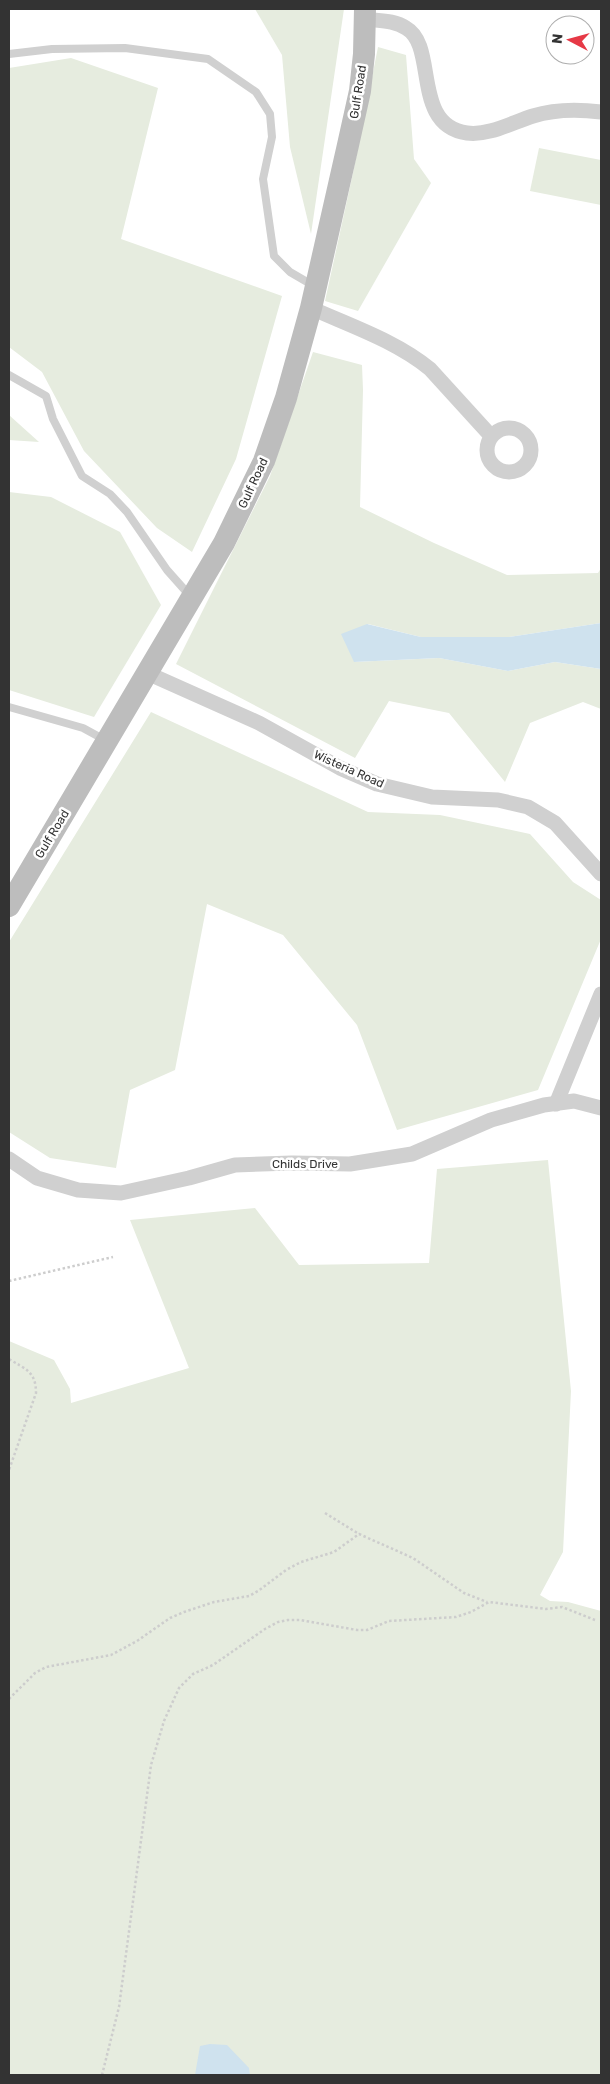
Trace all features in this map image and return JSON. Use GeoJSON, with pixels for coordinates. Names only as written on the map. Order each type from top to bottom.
{"type":"FeatureCollection","features":[{"type":"Feature","properties":{"kind":"street"},"geometry":{"type":"LineString","coordinates":[[365,14],[407,28],[416,37],[434,109],[448,126],[467,133],[489,131],[534,116],[554,112],[579,109],[601,112]]}},
{"type":"Feature","properties":{"kind":"street","name":"Gulf Road"},"geometry":{"type":"LineString","coordinates":[[9,906],[224,543],[264,462],[286,398],[313,297],[359,94],[365,14]]}},
{"type":"Feature","properties":{"kind":"street"},"geometry":{"type":"LineString","coordinates":[[313,297],[420,360],[491,436]]}},
{"type":"Feature","properties":{"kind":"street","name":"Wisteria Road"},"geometry":{"type":"LineString","coordinates":[[147,673],[258,723],[340,768],[377,784],[432,797],[498,800],[528,807],[555,823],[601,874]]}},
{"type":"Feature","properties":{"kind":"street"},"geometry":{"type":"LineString","coordinates":[[556,1104],[601,994]]}},
{"type":"Feature","properties":{"kind":"street","name":"Childs Drive"},"geometry":{"type":"LineString","coordinates":[[9,1159],[37,1178],[78,1190],[121,1193],[190,1178],[235,1165],[292,1163],[350,1164],[412,1154],[491,1120],[556,1104],[574,1101],[601,1108]]}},
{"type":"Feature","properties":{"kind":"lane"},"geometry":{"type":"LineString","coordinates":[[9,54],[52,49],[125,48],[208,59],[256,92],[270,114],[272,137],[263,179],[274,256],[313,297]]}},
{"type":"Feature","properties":{"kind":"lane"},"geometry":{"type":"LineString","coordinates":[[9,375],[46,396],[53,419],[82,476],[110,494],[127,512],[167,570],[192,598]]}},
{"type":"Feature","properties":{"kind":"lane"},"geometry":{"type":"LineString","coordinates":[[9,707],[82,728],[107,741]]}},
{"type":"Feature","properties":{"kind":"path"},"geometry":{"type":"LineString","coordinates":[[9,1281],[113,1257]]}},
{"type":"Feature","properties":{"kind":"path"},"geometry":{"type":"LineString","coordinates":[[9,1358],[33,1374],[36,1381],[36,1392],[9,1470]]}},
{"type":"Feature","properties":{"kind":"path"},"geometry":{"type":"LineString","coordinates":[[324,1513],[359,1534],[413,1558],[464,1593],[489,1602],[546,1609],[562,1607],[596,1620]]}},
{"type":"Feature","properties":{"kind":"path"},"geometry":{"type":"LineString","coordinates":[[9,1699],[36,1673],[46,1667],[111,1655],[137,1641],[170,1618],[214,1602],[242,1598],[258,1591],[286,1570],[301,1562],[334,1552],[359,1534]]}},
{"type":"Feature","properties":{"kind":"path"},"geometry":{"type":"LineString","coordinates":[[102,2075],[119,2007],[150,1773],[158,1740],[179,1688],[194,1674],[214,1665],[264,1629],[288,1620],[367,1630],[389,1621],[456,1616],[470,1612],[489,1602]]}},
{"type":"Feature","properties":{"kind":"shaded area"},"geometry":{"type":"Polygon","coordinates":[[[255,9],[344,9],[311,234],[290,147],[282,55],[255,9]]]}},
{"type":"Feature","properties":{"kind":"shaded area"},"geometry":{"type":"Polygon","coordinates":[[[378,47],[406,55],[414,159],[431,183],[358,311],[325,301],[378,47]]]}},
{"type":"Feature","properties":{"kind":"shaded area"},"geometry":{"type":"Polygon","coordinates":[[[71,58],[158,88],[121,239],[282,296],[236,459],[192,552],[157,528],[84,451],[42,372],[9,347],[9,68],[71,58]]]}},
{"type":"Feature","properties":{"kind":"shaded area"},"geometry":{"type":"Polygon","coordinates":[[[539,148],[601,160],[601,205],[530,191],[539,148]]]}},
{"type":"Feature","properties":{"kind":"shaded area"},"geometry":{"type":"Polygon","coordinates":[[[313,352],[362,365],[360,507],[434,543],[507,575],[598,573],[601,568],[601,623],[509,637],[421,637],[368,624],[354,662],[439,658],[508,671],[555,662],[601,669],[601,709],[583,702],[530,723],[505,782],[449,713],[389,701],[355,758],[176,664],[270,476],[313,352]]]}},
{"type":"Feature","properties":{"kind":"shaded area"},"geometry":{"type":"Polygon","coordinates":[[[9,415],[39,442],[9,440],[9,415]]]}},
{"type":"Feature","properties":{"kind":"shaded area"},"geometry":{"type":"Polygon","coordinates":[[[9,492],[51,497],[120,532],[161,605],[94,717],[9,690],[9,492]]]}},
{"type":"Feature","properties":{"kind":"shaded area"},"geometry":{"type":"Polygon","coordinates":[[[151,712],[368,812],[440,815],[530,834],[573,882],[601,900],[601,939],[538,1090],[397,1130],[357,1025],[283,935],[207,904],[175,1070],[130,1090],[116,1168],[50,1158],[9,1132],[9,942],[151,712]]]}},
{"type":"Feature","properties":{"kind":"shaded area"},"geometry":{"type":"Polygon","coordinates":[[[548,1160],[571,1391],[563,1552],[540,1595],[550,1601],[568,1602],[601,1611],[601,2075],[9,2075],[9,1341],[54,1360],[70,1389],[71,1403],[189,1368],[130,1220],[255,1208],[299,1265],[429,1263],[437,1169],[548,1160]]]}},
{"type":"Feature","properties":{"kind":"water"},"geometry":{"type":"Polygon","coordinates":[[[601,623],[601,669],[555,662],[508,671],[439,658],[354,662],[341,634],[367,624],[421,637],[509,637],[601,623]]]}},
{"type":"Feature","properties":{"kind":"water"},"geometry":{"type":"Polygon","coordinates":[[[210,2044],[227,2045],[249,2068],[250,2075],[195,2075],[200,2046],[210,2044]]]}}]}
